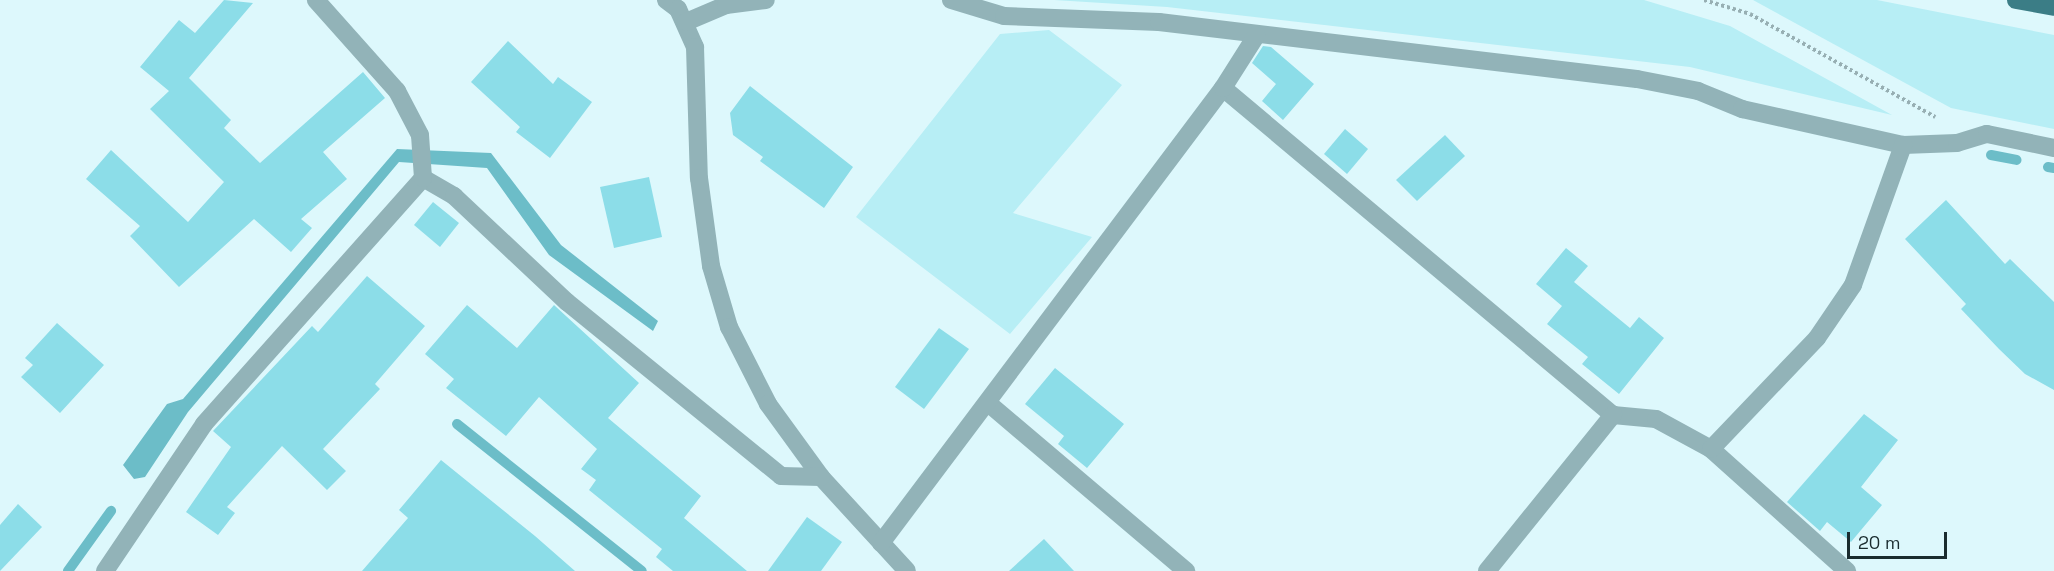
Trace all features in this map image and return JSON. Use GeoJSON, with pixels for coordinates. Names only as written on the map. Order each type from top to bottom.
{"type":"FeatureCollection","features":[{"type":"Feature","properties":{"kind":"main road"},"geometry":{"type":"LineString","coordinates":[[2016,0],[2054,7]]}},
{"type":"Feature","properties":{"kind":"street"},"geometry":{"type":"LineString","coordinates":[[105,571],[204,424],[424,172],[423,148],[398,90],[316,0]]}},
{"type":"Feature","properties":{"kind":"street"},"geometry":{"type":"LineString","coordinates":[[666,0],[686,22],[695,47],[699,178],[711,266],[723,307],[768,404],[821,477],[907,571]]}},
{"type":"Feature","properties":{"kind":"street"},"geometry":{"type":"LineString","coordinates":[[686,22],[726,5],[766,0]]}},
{"type":"Feature","properties":{"kind":"street"},"geometry":{"type":"LineString","coordinates":[[951,0],[1004,16],[1159,22],[1256,36],[1637,79],[1698,91],[1742,109],[1903,145],[1957,143],[1987,134],[2054,148]]}},
{"type":"Feature","properties":{"kind":"street"},"geometry":{"type":"LineString","coordinates":[[881,543],[1223,88],[1256,36]]}},
{"type":"Feature","properties":{"kind":"street"},"geometry":{"type":"LineString","coordinates":[[1223,88],[1613,415],[1656,418],[1711,449],[1848,571]]}},
{"type":"Feature","properties":{"kind":"street"},"geometry":{"type":"LineString","coordinates":[[1711,449],[1817,338],[1853,285],[1903,145]]}},
{"type":"Feature","properties":{"kind":"street"},"geometry":{"type":"LineString","coordinates":[[424,172],[567,302],[781,476],[821,477]]}},
{"type":"Feature","properties":{"kind":"street"},"geometry":{"type":"LineString","coordinates":[[988,403],[1186,571]]}},
{"type":"Feature","properties":{"kind":"street"},"geometry":{"type":"LineString","coordinates":[[1487,571],[1613,415]]}},
{"type":"Feature","properties":{"kind":"path"},"geometry":{"type":"LineString","coordinates":[[1704,0],[1750,14],[1934,116],[1957,143]]}},
{"type":"Feature","properties":{"kind":"shaded area"},"geometry":{"type":"Polygon","coordinates":[[[1054,0],[1644,0],[1730,26],[1892,115],[1690,67],[1167,7],[1054,0]]]}},
{"type":"Feature","properties":{"kind":"shaded area"},"geometry":{"type":"Polygon","coordinates":[[[1753,0],[1877,0],[2054,35],[2054,129],[1951,108],[1753,0]]]}},
{"type":"Feature","properties":{"kind":"shaded area"},"geometry":{"type":"Polygon","coordinates":[[[1049,30],[1122,85],[1013,213],[1092,237],[1010,334],[856,217],[1000,34],[1049,30]]]}},
{"type":"Feature","properties":{"kind":"shaded area"},"geometry":{"type":"Polygon","coordinates":[[[397,149],[491,153],[561,245],[658,321],[653,331],[549,255],[487,168],[399,162],[188,412],[145,477],[134,479],[123,465],[167,404],[183,399],[397,149]]]}},
{"type":"Feature","properties":{"kind":"building"},"geometry":{"type":"Polygon","coordinates":[[[224,0],[253,3],[189,78],[231,120],[224,128],[260,163],[363,72],[385,98],[323,152],[347,179],[301,219],[312,228],[291,252],[254,219],[179,287],[130,236],[140,226],[86,179],[111,150],[188,222],[224,182],[150,109],[169,91],[140,67],[179,20],[195,33],[224,0]]]}},
{"type":"Feature","properties":{"kind":"building"},"geometry":{"type":"Polygon","coordinates":[[[508,41],[553,84],[558,77],[592,102],[550,158],[516,132],[520,127],[471,82],[508,41]]]}},
{"type":"Feature","properties":{"kind":"building"},"geometry":{"type":"Polygon","coordinates":[[[1263,46],[1271,47],[1314,84],[1283,120],[1262,101],[1276,84],[1252,63],[1263,46]]]}},
{"type":"Feature","properties":{"kind":"building"},"geometry":{"type":"Polygon","coordinates":[[[750,86],[853,167],[824,208],[760,161],[763,157],[733,135],[730,113],[750,86]]]}},
{"type":"Feature","properties":{"kind":"building"},"geometry":{"type":"Polygon","coordinates":[[[1345,129],[1368,149],[1347,174],[1324,154],[1345,129]]]}},
{"type":"Feature","properties":{"kind":"building"},"geometry":{"type":"Polygon","coordinates":[[[1445,135],[1465,156],[1417,201],[1396,180],[1445,135]]]}},
{"type":"Feature","properties":{"kind":"building"},"geometry":{"type":"Polygon","coordinates":[[[649,177],[662,237],[614,248],[600,187],[649,177]]]}},
{"type":"Feature","properties":{"kind":"building"},"geometry":{"type":"Polygon","coordinates":[[[1946,200],[2005,264],[2010,259],[2054,302],[2054,390],[2025,374],[1999,349],[1961,309],[1966,304],[1905,239],[1946,200]]]}},
{"type":"Feature","properties":{"kind":"building"},"geometry":{"type":"Polygon","coordinates":[[[433,202],[459,223],[440,247],[414,225],[433,202]]]}},
{"type":"Feature","properties":{"kind":"building"},"geometry":{"type":"Polygon","coordinates":[[[1566,248],[1588,266],[1574,282],[1630,328],[1639,317],[1664,338],[1619,394],[1582,364],[1588,357],[1547,324],[1562,306],[1536,284],[1566,248]]]}},
{"type":"Feature","properties":{"kind":"building"},"geometry":{"type":"Polygon","coordinates":[[[367,276],[425,326],[375,384],[380,389],[323,449],[346,471],[327,490],[282,446],[227,507],[235,513],[218,535],[186,512],[231,447],[213,431],[312,326],[318,332],[367,276]]]}},
{"type":"Feature","properties":{"kind":"building"},"geometry":{"type":"Polygon","coordinates":[[[467,305],[517,348],[554,305],[639,383],[608,418],[701,496],[684,518],[747,571],[673,571],[656,557],[662,549],[589,490],[596,480],[581,469],[597,449],[539,397],[506,436],[446,388],[454,379],[425,354],[467,305]]]}},
{"type":"Feature","properties":{"kind":"building"},"geometry":{"type":"Polygon","coordinates":[[[57,323],[104,365],[60,413],[21,377],[33,365],[25,358],[57,323]]]}},
{"type":"Feature","properties":{"kind":"building"},"geometry":{"type":"Polygon","coordinates":[[[939,328],[969,349],[924,409],[895,387],[939,328]]]}},
{"type":"Feature","properties":{"kind":"building"},"geometry":{"type":"Polygon","coordinates":[[[1055,368],[1124,424],[1087,468],[1058,444],[1064,436],[1025,404],[1055,368]]]}},
{"type":"Feature","properties":{"kind":"building"},"geometry":{"type":"Polygon","coordinates":[[[1864,414],[1898,440],[1861,487],[1882,505],[1851,542],[1827,522],[1820,531],[1787,502],[1864,414]]]}},
{"type":"Feature","properties":{"kind":"building"},"geometry":{"type":"Polygon","coordinates":[[[441,460],[575,571],[362,571],[408,518],[399,510],[441,460]]]}},
{"type":"Feature","properties":{"kind":"building"},"geometry":{"type":"Polygon","coordinates":[[[18,504],[42,527],[0,571],[0,525],[18,504]]]}},
{"type":"Feature","properties":{"kind":"building"},"geometry":{"type":"Polygon","coordinates":[[[807,517],[842,542],[821,571],[768,571],[807,517]]]}},
{"type":"Feature","properties":{"kind":"building"},"geometry":{"type":"Polygon","coordinates":[[[1044,539],[1074,571],[1009,571],[1044,539]]]}},
{"type":"Feature","properties":{"kind":"waterway"},"geometry":{"type":"LineString","coordinates":[[1991,155],[2017,160]]}},
{"type":"Feature","properties":{"kind":"waterway"},"geometry":{"type":"LineString","coordinates":[[2048,167],[2054,168]]}},
{"type":"Feature","properties":{"kind":"waterway"},"geometry":{"type":"LineString","coordinates":[[457,424],[642,571]]}},
{"type":"Feature","properties":{"kind":"waterway"},"geometry":{"type":"LineString","coordinates":[[68,571],[111,511]]}}]}
